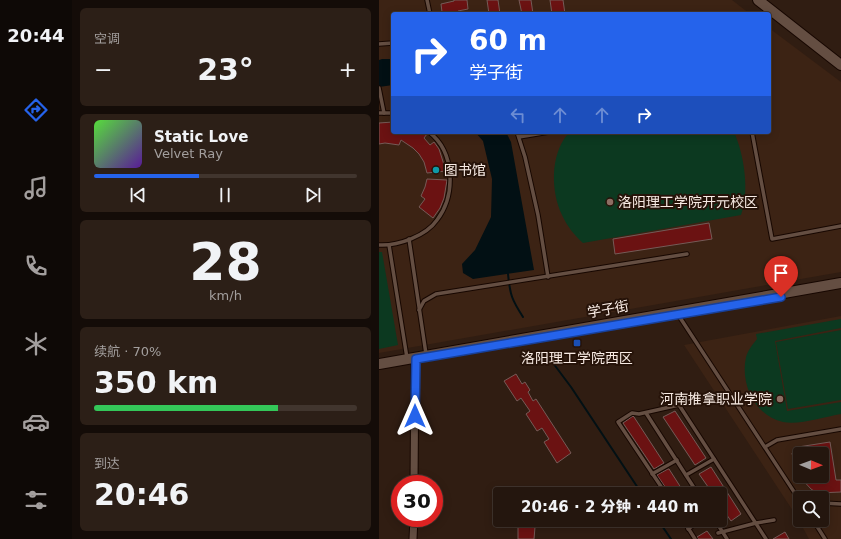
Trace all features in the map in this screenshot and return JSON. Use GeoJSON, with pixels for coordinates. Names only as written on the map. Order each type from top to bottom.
{"type":"FeatureCollection","features":[{"type":"Feature","properties":{"kind":"street"},"geometry":{"type":"LineString","coordinates":[[758,0],[841,65]]}},
{"type":"Feature","properties":{"kind":"street"},"geometry":{"type":"LineString","coordinates":[[765,0],[841,59]]}},
{"type":"Feature","properties":{"kind":"street","name":"学子街"},"geometry":{"type":"LineString","coordinates":[[379,365],[841,285]]}},
{"type":"Feature","properties":{"kind":"street"},"geometry":{"type":"LineString","coordinates":[[411,359],[415,475]]}},
{"type":"Feature","properties":{"kind":"street"},"geometry":{"type":"LineString","coordinates":[[413,539],[414,527]]}},
{"type":"Feature","properties":{"kind":"lane"},"geometry":{"type":"LineString","coordinates":[[427,0],[430,12]]}},
{"type":"Feature","properties":{"kind":"lane"},"geometry":{"type":"LineString","coordinates":[[379,44],[391,43]]}},
{"type":"Feature","properties":{"kind":"lane"},"geometry":{"type":"LineString","coordinates":[[379,88],[381,113]]}},
{"type":"Feature","properties":{"kind":"lane"},"geometry":{"type":"LineString","coordinates":[[379,245],[389,245],[409,239],[421,233],[433,224],[442,213],[448,195],[450,176],[448,160],[443,147],[431,134]]}},
{"type":"Feature","properties":{"kind":"lane"},"geometry":{"type":"LineString","coordinates":[[518,134],[525,157],[549,277]]}},
{"type":"Feature","properties":{"kind":"lane"},"geometry":{"type":"LineString","coordinates":[[519,137],[537,134]]}},
{"type":"Feature","properties":{"kind":"lane"},"geometry":{"type":"LineString","coordinates":[[752,134],[772,238],[841,226]]}},
{"type":"Feature","properties":{"kind":"lane"},"geometry":{"type":"LineString","coordinates":[[409,239],[426,356]]}},
{"type":"Feature","properties":{"kind":"lane"},"geometry":{"type":"LineString","coordinates":[[389,245],[411,359]]}},
{"type":"Feature","properties":{"kind":"lane"},"geometry":{"type":"LineString","coordinates":[[419,310],[424,301],[437,294],[687,254]]}},
{"type":"Feature","properties":{"kind":"lane"},"geometry":{"type":"LineString","coordinates":[[677,313],[794,491]]}},
{"type":"Feature","properties":{"kind":"lane"},"geometry":{"type":"LineString","coordinates":[[661,487],[618,422],[632,413],[646,413],[705,398]]}},
{"type":"Feature","properties":{"kind":"lane"},"geometry":{"type":"LineString","coordinates":[[679,405],[766,539]]}},
{"type":"Feature","properties":{"kind":"lane"},"geometry":{"type":"LineString","coordinates":[[646,413],[694,487]]}},
{"type":"Feature","properties":{"kind":"lane"},"geometry":{"type":"LineString","coordinates":[[765,447],[777,440],[841,429]]}},
{"type":"Feature","properties":{"kind":"lane"},"geometry":{"type":"LineString","coordinates":[[686,475],[714,459]]}},
{"type":"Feature","properties":{"kind":"lane"},"geometry":{"type":"LineString","coordinates":[[653,474],[677,460]]}},
{"type":"Feature","properties":{"kind":"lane"},"geometry":{"type":"LineString","coordinates":[[829,503],[841,504]]}},
{"type":"Feature","properties":{"kind":"lane"},"geometry":{"type":"LineString","coordinates":[[720,532],[774,520]]}},
{"type":"Feature","properties":{"kind":"lane"},"geometry":{"type":"LineString","coordinates":[[691,527],[688,529],[695,539]]}},
{"type":"Feature","properties":{"kind":"lane"},"geometry":{"type":"LineString","coordinates":[[718,527],[720,532],[727,539]]}},
{"type":"Feature","properties":{"kind":"lane"},"geometry":{"type":"LineString","coordinates":[[817,527],[825,539]]}},
{"type":"Feature","properties":{"kind":"shaded area","name":"洛阳理工学院开元校区"},"geometry":{"type":"Polygon","coordinates":[[[379,0],[732,0],[747,12],[391,12],[391,134],[771,134],[771,30],[841,82],[841,272],[379,353],[379,0]]]}},
{"type":"Feature","properties":{"kind":"shaded area"},"geometry":{"type":"Polygon","coordinates":[[[391,59],[391,85],[379,87],[379,60],[391,59]]]}},
{"type":"Feature","properties":{"kind":"shaded area"},"geometry":{"type":"Polygon","coordinates":[[[477,134],[507,134],[511,142],[534,270],[473,279],[463,273],[462,264],[475,250],[491,217],[492,179],[483,141],[477,134]]]}},
{"type":"Feature","properties":{"kind":"shaded area","name":"河南推拿职业学院"},"geometry":{"type":"Polygon","coordinates":[[[841,316],[841,539],[809,539],[802,527],[829,527],[829,491],[793,491],[793,511],[684,345],[841,316]]]}},
{"type":"Feature","properties":{"kind":"green space"},"geometry":{"type":"Polygon","coordinates":[[[735,134],[741,151],[745,173],[744,206],[741,215],[583,243],[571,230],[562,215],[558,206],[554,185],[557,153],[567,135],[735,134]]]}},
{"type":"Feature","properties":{"kind":"green space"},"geometry":{"type":"Polygon","coordinates":[[[379,252],[382,252],[398,345],[379,349],[379,252]]]}},
{"type":"Feature","properties":{"kind":"green space"},"geometry":{"type":"Polygon","coordinates":[[[841,319],[841,328],[775,341],[787,411],[841,402],[841,414],[804,422],[790,423],[773,419],[757,406],[745,378],[746,357],[757,339],[756,334],[841,319]]]}},
{"type":"Feature","properties":{"kind":"green space"},"geometry":{"type":"Polygon","coordinates":[[[841,330],[841,400],[788,409],[776,342],[841,330]]]}},
{"type":"Feature","properties":{"kind":"building"},"geometry":{"type":"Polygon","coordinates":[[[467,0],[468,9],[458,12],[442,12],[441,4],[467,0]]]}},
{"type":"Feature","properties":{"kind":"building"},"geometry":{"type":"Polygon","coordinates":[[[487,0],[498,0],[500,12],[489,12],[487,0]]]}},
{"type":"Feature","properties":{"kind":"building"},"geometry":{"type":"Polygon","coordinates":[[[519,0],[531,0],[533,12],[522,12],[519,0]]]}},
{"type":"Feature","properties":{"kind":"building"},"geometry":{"type":"Polygon","coordinates":[[[550,0],[563,0],[565,12],[552,12],[550,0]]]}},
{"type":"Feature","properties":{"kind":"building"},"geometry":{"type":"Polygon","coordinates":[[[391,122],[391,134],[427,134],[424,138],[430,145],[434,142],[439,149],[446,171],[427,173],[424,162],[419,154],[401,140],[399,145],[385,143],[379,144],[379,123],[391,122]]]}},
{"type":"Feature","properties":{"kind":"building"},"geometry":{"type":"Polygon","coordinates":[[[427,179],[447,180],[444,198],[440,208],[433,218],[419,207],[425,199],[421,196],[427,179]]]}},
{"type":"Feature","properties":{"kind":"building"},"geometry":{"type":"Polygon","coordinates":[[[709,223],[712,239],[615,254],[613,239],[709,223]]]}},
{"type":"Feature","properties":{"kind":"building"},"geometry":{"type":"Polygon","coordinates":[[[516,374],[522,384],[525,382],[530,390],[528,392],[533,401],[536,399],[571,453],[557,463],[544,442],[549,439],[542,428],[537,431],[526,414],[530,411],[521,398],[517,401],[504,381],[516,374]]]}},
{"type":"Feature","properties":{"kind":"building"},"geometry":{"type":"Polygon","coordinates":[[[675,411],[706,458],[695,465],[663,417],[675,411]]]}},
{"type":"Feature","properties":{"kind":"building"},"geometry":{"type":"Polygon","coordinates":[[[633,416],[664,463],[654,469],[623,423],[633,416]]]}},
{"type":"Feature","properties":{"kind":"building"},"geometry":{"type":"Polygon","coordinates":[[[830,442],[836,480],[841,480],[841,492],[814,491],[805,483],[829,483],[829,447],[798,447],[830,442]]]}},
{"type":"Feature","properties":{"kind":"building"},"geometry":{"type":"Polygon","coordinates":[[[711,467],[724,487],[708,487],[699,474],[711,467]]]}},
{"type":"Feature","properties":{"kind":"building"},"geometry":{"type":"Polygon","coordinates":[[[669,469],[681,487],[665,487],[657,475],[669,469]]]}},
{"type":"Feature","properties":{"kind":"building"},"geometry":{"type":"Polygon","coordinates":[[[727,492],[741,514],[731,521],[727,515],[727,492]]]}},
{"type":"Feature","properties":{"kind":"building"},"geometry":{"type":"Polygon","coordinates":[[[518,527],[535,527],[534,539],[518,539],[518,527]]]}},
{"type":"Feature","properties":{"kind":"building"},"geometry":{"type":"Polygon","coordinates":[[[707,531],[713,539],[698,539],[697,537],[707,531]]]}},
{"type":"Feature","properties":{"kind":"building"},"geometry":{"type":"Polygon","coordinates":[[[785,532],[789,539],[773,539],[785,532]]]}},
{"type":"Feature","properties":{"kind":"waterway"},"geometry":{"type":"LineString","coordinates":[[508,274],[512,297],[523,317]]}},
{"type":"Feature","properties":{"kind":"waterway"},"geometry":{"type":"LineString","coordinates":[[547,355],[571,387],[637,487]]}},
{"type":"Feature","properties":{"kind":"waterway"},"geometry":{"type":"LineString","coordinates":[[663,527],[671,539]]}},
{"type":"Feature","properties":{"kind":"place","name":"图书馆"},"geometry":{"type":"Point","coordinates":[436,170]}},
{"type":"Feature","properties":{"kind":"place","name":"洛阳理工学院开元校区"},"geometry":{"type":"Point","coordinates":[610,202]}},
{"type":"Feature","properties":{"kind":"place","name":"洛阳理工学院西区"},"geometry":{"type":"Point","coordinates":[577,343]}},
{"type":"Feature","properties":{"kind":"place","name":"河南推拿职业学院"},"geometry":{"type":"Point","coordinates":[780,399]}},
{"type":"Feature","properties":{"kind":"route"},"geometry":{"type":"LineString","coordinates":[[415,416],[416,359],[781,297]]}}]}
